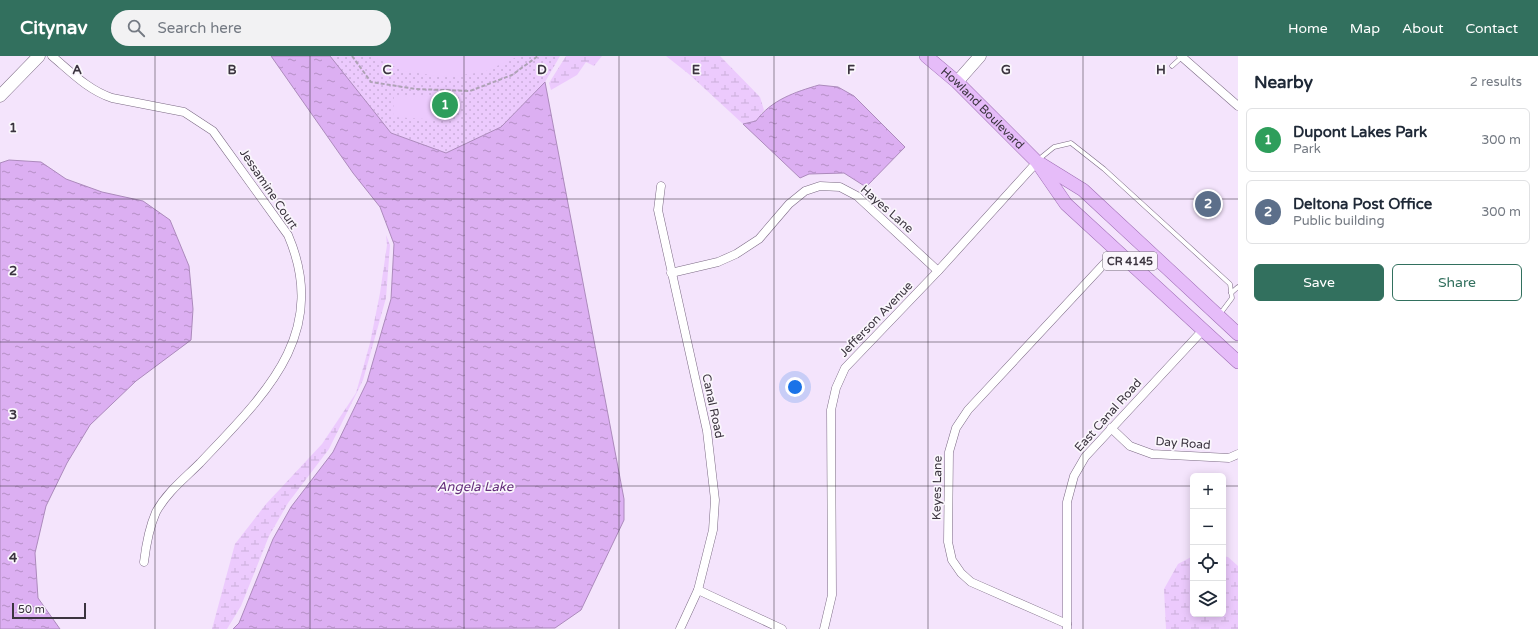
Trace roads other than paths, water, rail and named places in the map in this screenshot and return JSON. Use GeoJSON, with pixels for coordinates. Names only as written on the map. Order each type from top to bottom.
{"type":"FeatureCollection","features":[{"type":"Feature","properties":{"kind":"main road","name":"Howland Boulevard"},"geometry":{"type":"LineString","coordinates":[[926,56],[957,82],[1037,162],[1066,204],[1238,362]]}},
{"type":"Feature","properties":{"kind":"main road","name":"Howland Boulevard"},"geometry":{"type":"LineString","coordinates":[[1037,162],[1083,190],[1238,334]]}},
{"type":"Feature","properties":{"kind":"main road"},"geometry":{"type":"LineString","coordinates":[[1132,264],[1147,266],[1199,314],[1219,316]]}},
{"type":"Feature","properties":{"kind":"street"},"geometry":{"type":"LineString","coordinates":[[0,96],[39,56]]}},
{"type":"Feature","properties":{"kind":"street","name":"Jessamine Court"},"geometry":{"type":"LineString","coordinates":[[52,56],[85,85],[101,94],[112,98],[184,112],[213,131],[288,235],[301,278],[301,310],[289,353],[273,381],[252,408],[196,466],[174,486],[156,512],[146,540],[144,562]]}},
{"type":"Feature","properties":{"kind":"street"},"geometry":{"type":"LineString","coordinates":[[957,82],[980,56]]}},
{"type":"Feature","properties":{"kind":"street"},"geometry":{"type":"LineString","coordinates":[[1181,57],[1238,106]]}},
{"type":"Feature","properties":{"kind":"street","name":"Jefferson Avenue"},"geometry":{"type":"LineString","coordinates":[[824,629],[832,595],[831,410],[836,388],[846,368],[938,271],[1037,162]]}},
{"type":"Feature","properties":{"kind":"street","name":"Canal Road"},"geometry":{"type":"LineString","coordinates":[[662,186],[658,210],[706,431],[715,500],[713,530],[698,590],[680,629]]}},
{"type":"Feature","properties":{"kind":"street","name":"Hayes Lane"},"geometry":{"type":"LineString","coordinates":[[671,273],[718,262],[736,254],[758,239],[789,204],[805,191],[820,186],[840,187],[857,196],[938,271]]}},
{"type":"Feature","properties":{"kind":"street","name":"Keyes Lane"},"geometry":{"type":"LineString","coordinates":[[1067,627],[971,582],[961,573],[952,560],[948,542],[949,452],[956,428],[968,410],[1117,250]]}},
{"type":"Feature","properties":{"kind":"street","name":"East Canal Road"},"geometry":{"type":"LineString","coordinates":[[1067,627],[1067,502],[1074,476],[1085,456],[1203,330]]}},
{"type":"Feature","properties":{"kind":"street","name":"Day Road"},"geometry":{"type":"LineString","coordinates":[[1111,428],[1130,446],[1152,454],[1230,458],[1238,454]]}},
{"type":"Feature","properties":{"kind":"street"},"geometry":{"type":"LineString","coordinates":[[698,590],[782,629]]}},
{"type":"Feature","properties":{"kind":"lane"},"geometry":{"type":"LineString","coordinates":[[1172,66],[1181,57]]}},
{"type":"Feature","properties":{"kind":"lane"},"geometry":{"type":"LineString","coordinates":[[1037,162],[1054,147],[1071,143],[1076,146],[1230,284],[1232,298],[1219,316]]}},
{"type":"Feature","properties":{"kind":"lane"},"geometry":{"type":"LineString","coordinates":[[1231,293],[1238,287]]}},
{"type":"Feature","properties":{"kind":"water","name":"Angela Lake"},"geometry":{"type":"Polygon","coordinates":[[[271,56],[330,56],[391,133],[446,153],[501,127],[545,82],[624,499],[624,520],[581,610],[555,628],[233,629],[239,623],[273,539],[291,507],[333,452],[367,382],[391,299],[394,244],[380,207],[353,173],[271,56]]]}},
{"type":"Feature","properties":{"kind":"water"},"geometry":{"type":"Polygon","coordinates":[[[819,85],[838,87],[854,96],[905,147],[866,187],[844,173],[809,174],[800,178],[743,124],[756,121],[776,102],[819,85]]]}},
{"type":"Feature","properties":{"kind":"water"},"geometry":{"type":"Polygon","coordinates":[[[9,160],[41,162],[66,179],[102,192],[143,201],[170,220],[189,266],[193,309],[191,340],[136,381],[90,425],[67,463],[46,506],[35,553],[38,598],[60,629],[0,629],[0,163],[9,160]]]}},
{"type":"Feature","properties":{"kind":"place","name":"Dupont Lakes Park"},"geometry":{"type":"Point","coordinates":[445,105]}},
{"type":"Feature","properties":{"kind":"place","name":"Deltona Post Office"},"geometry":{"type":"Point","coordinates":[1208,204]}}]}
